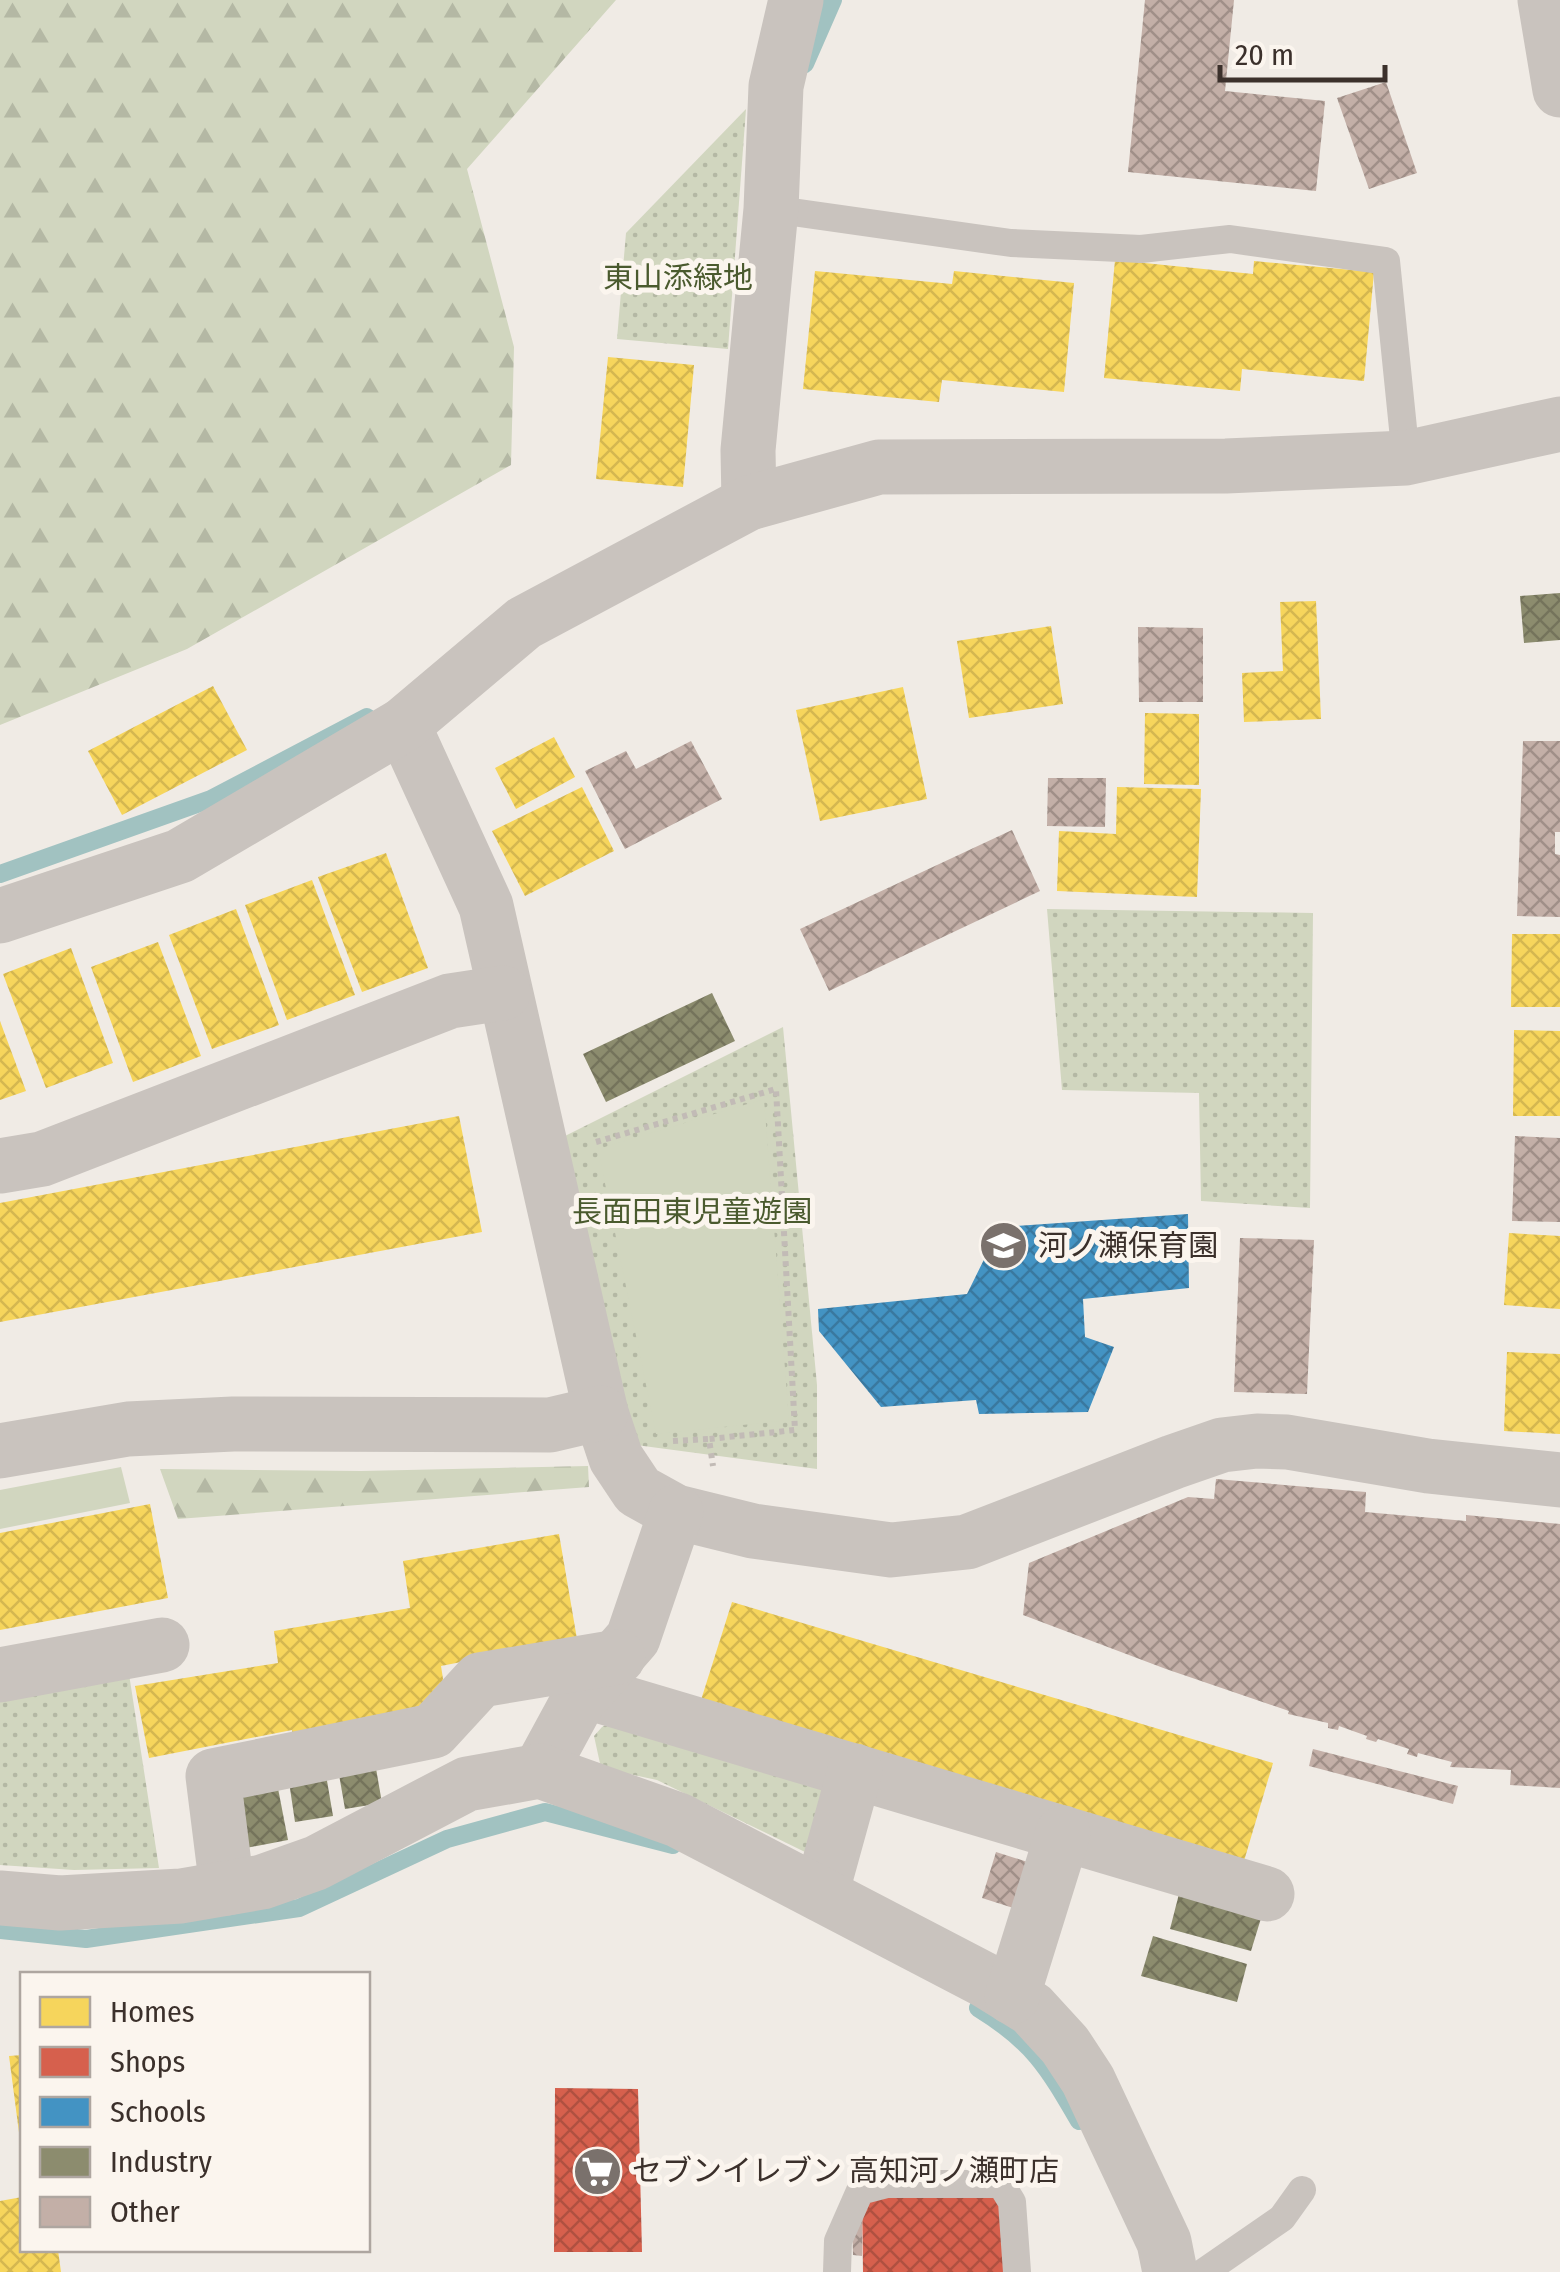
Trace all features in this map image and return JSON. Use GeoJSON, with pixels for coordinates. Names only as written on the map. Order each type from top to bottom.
{"type":"FeatureCollection","features":[{"type":"Feature","properties":{"kind":"street"},"geometry":{"type":"LineString","coordinates":[[749,503],[748,450],[771,208],[776,86],[796,0]]}},
{"type":"Feature","properties":{"kind":"street"},"geometry":{"type":"LineString","coordinates":[[1544,0],[1560,90]]}},
{"type":"Feature","properties":{"kind":"street"},"geometry":{"type":"LineString","coordinates":[[0,916],[180,856],[404,725],[524,624],[749,503],[879,466],[1226,466],[1406,458],[1560,424]]}},
{"type":"Feature","properties":{"kind":"street"},"geometry":{"type":"LineString","coordinates":[[404,725],[486,906],[601,1413],[616,1458],[638,1490],[695,1517],[753,1531],[891,1550],[967,1542],[1173,1462],[1222,1445],[1257,1441],[1560,1480]]}},
{"type":"Feature","properties":{"kind":"street"},"geometry":{"type":"LineString","coordinates":[[0,1166],[42,1158],[450,1001],[504,993]]}},
{"type":"Feature","properties":{"kind":"street"},"geometry":{"type":"LineString","coordinates":[[0,1451],[116,1429],[233,1424],[550,1425],[601,1413]]}},
{"type":"Feature","properties":{"kind":"street"},"geometry":{"type":"LineString","coordinates":[[540,1771],[578,1701],[633,1638],[695,1517]]}},
{"type":"Feature","properties":{"kind":"street"},"geometry":{"type":"LineString","coordinates":[[0,1676],[162,1645]]}},
{"type":"Feature","properties":{"kind":"street"},"geometry":{"type":"LineString","coordinates":[[227,1888],[213,1776],[434,1730],[480,1680],[603,1674],[855,1771],[1267,1894]]}},
{"type":"Feature","properties":{"kind":"street"},"geometry":{"type":"LineString","coordinates":[[0,1898],[60,1903],[182,1896],[262,1882],[316,1863],[467,1784],[540,1771],[678,1820],[1032,2010],[1065,2046],[1088,2080],[1164,2242],[1170,2272]]}},
{"type":"Feature","properties":{"kind":"street"},"geometry":{"type":"LineString","coordinates":[[821,1894],[855,1771]]}},
{"type":"Feature","properties":{"kind":"street"},"geometry":{"type":"LineString","coordinates":[[1012,1997],[1063,1834]]}},
{"type":"Feature","properties":{"kind":"lane"},"geometry":{"type":"LineString","coordinates":[[771,208],[1011,243],[1140,249],[1230,238],[1386,262],[1406,458]]}},
{"type":"Feature","properties":{"kind":"lane"},"geometry":{"type":"LineString","coordinates":[[837,2272],[838,2241],[860,2192],[887,2184],[1000,2184],[1012,2202],[1017,2272]]}},
{"type":"Feature","properties":{"kind":"lane"},"geometry":{"type":"LineString","coordinates":[[1204,2272],[1282,2218],[1302,2190]]}},
{"type":"Feature","properties":{"kind":"path"},"geometry":{"type":"LineString","coordinates":[[589,1145],[776,1089],[795,1430],[663,1442]]}},
{"type":"Feature","properties":{"kind":"path"},"geometry":{"type":"LineString","coordinates":[[695,1517],[714,1470],[709,1439]]}},
{"type":"Feature","properties":{"kind":"green space"},"geometry":{"type":"Polygon","coordinates":[[[0,0],[616,0],[467,169],[514,347],[511,465],[187,649],[0,725],[0,0]]]}},
{"type":"Feature","properties":{"kind":"green space","name":"東山添緑地"},"geometry":{"type":"Polygon","coordinates":[[[746,109],[728,349],[617,339],[626,233],[746,109]]]}},
{"type":"Feature","properties":{"kind":"green space"},"geometry":{"type":"Polygon","coordinates":[[[1047,909],[1313,913],[1310,1208],[1201,1201],[1199,1093],[1062,1090],[1047,909]]]}},
{"type":"Feature","properties":{"kind":"green space","name":"長面田東児童遊園"},"geometry":{"type":"Polygon","coordinates":[[[783,1027],[817,1385],[817,1469],[636,1445],[563,1137],[783,1027]]]}},
{"type":"Feature","properties":{"kind":"green space"},"geometry":{"type":"Polygon","coordinates":[[[764,1099],[789,1420],[656,1434],[598,1149],[764,1099]]]}},
{"type":"Feature","properties":{"kind":"green space"},"geometry":{"type":"Polygon","coordinates":[[[588,1466],[589,1487],[178,1519],[160,1469],[361,1471],[588,1466]]]}},
{"type":"Feature","properties":{"kind":"green space"},"geometry":{"type":"Polygon","coordinates":[[[121,1467],[130,1503],[0,1529],[0,1490],[121,1467]]]}},
{"type":"Feature","properties":{"kind":"green space"},"geometry":{"type":"Polygon","coordinates":[[[129,1674],[159,1868],[74,1870],[0,1865],[0,1697],[129,1674]]]}},
{"type":"Feature","properties":{"kind":"green space"},"geometry":{"type":"Polygon","coordinates":[[[620,1717],[830,1783],[805,1852],[657,1780],[601,1768],[594,1736],[620,1717]]]}},
{"type":"Feature","properties":{"kind":"building: Homes"},"geometry":{"type":"Polygon","coordinates":[[[1115,260],[1253,274],[1254,261],[1374,272],[1364,381],[1242,369],[1240,391],[1104,378],[1115,260]]]}},
{"type":"Feature","properties":{"kind":"building: Homes"},"geometry":{"type":"Polygon","coordinates":[[[815,271],[952,284],[954,271],[1074,283],[1064,392],[942,380],[939,402],[803,389],[815,271]]]}},
{"type":"Feature","properties":{"kind":"building: Homes"},"geometry":{"type":"Polygon","coordinates":[[[608,357],[694,365],[683,487],[596,479],[608,357]]]}},
{"type":"Feature","properties":{"kind":"building: Homes"},"geometry":{"type":"Polygon","coordinates":[[[1316,601],[1321,719],[1244,722],[1242,673],[1283,671],[1280,602],[1316,601]]]}},
{"type":"Feature","properties":{"kind":"building: Homes"},"geometry":{"type":"Polygon","coordinates":[[[1051,626],[1063,704],[969,718],[957,641],[1051,626]]]}},
{"type":"Feature","properties":{"kind":"building: Homes"},"geometry":{"type":"Polygon","coordinates":[[[213,686],[247,750],[122,815],[88,751],[213,686]]]}},
{"type":"Feature","properties":{"kind":"building: Homes"},"geometry":{"type":"Polygon","coordinates":[[[903,687],[927,799],[820,821],[796,710],[903,687]]]}},
{"type":"Feature","properties":{"kind":"building: Homes"},"geometry":{"type":"Polygon","coordinates":[[[1145,713],[1199,714],[1199,785],[1144,784],[1145,713]]]}},
{"type":"Feature","properties":{"kind":"building: Homes"},"geometry":{"type":"Polygon","coordinates":[[[554,737],[575,777],[516,809],[495,768],[554,737]]]}},
{"type":"Feature","properties":{"kind":"building: Homes"},"geometry":{"type":"Polygon","coordinates":[[[582,787],[614,851],[525,896],[492,831],[582,787]]]}},
{"type":"Feature","properties":{"kind":"building: Homes"},"geometry":{"type":"Polygon","coordinates":[[[1117,787],[1201,789],[1197,897],[1057,891],[1059,831],[1116,834],[1117,787]]]}},
{"type":"Feature","properties":{"kind":"building: Homes"},"geometry":{"type":"Polygon","coordinates":[[[386,853],[428,968],[362,992],[318,877],[386,853]]]}},
{"type":"Feature","properties":{"kind":"building: Homes"},"geometry":{"type":"Polygon","coordinates":[[[312,880],[355,995],[287,1020],[245,905],[312,880]]]}},
{"type":"Feature","properties":{"kind":"building: Homes"},"geometry":{"type":"Polygon","coordinates":[[[236,909],[279,1025],[212,1049],[169,935],[236,909]]]}},
{"type":"Feature","properties":{"kind":"building: Homes"},"geometry":{"type":"Polygon","coordinates":[[[1512,934],[1560,934],[1560,1007],[1511,1007],[1512,934]]]}},
{"type":"Feature","properties":{"kind":"building: Homes"},"geometry":{"type":"Polygon","coordinates":[[[158,942],[201,1056],[133,1082],[91,967],[158,942]]]}},
{"type":"Feature","properties":{"kind":"building: Homes"},"geometry":{"type":"Polygon","coordinates":[[[71,948],[113,1063],[46,1088],[3,974],[71,948]]]}},
{"type":"Feature","properties":{"kind":"building: Homes"},"geometry":{"type":"Polygon","coordinates":[[[0,1021],[26,1091],[0,1100],[0,1021]]]}},
{"type":"Feature","properties":{"kind":"building: Homes"},"geometry":{"type":"Polygon","coordinates":[[[1514,1030],[1560,1031],[1560,1116],[1513,1116],[1514,1030]]]}},
{"type":"Feature","properties":{"kind":"building: Homes"},"geometry":{"type":"Polygon","coordinates":[[[459,1116],[482,1232],[0,1322],[0,1203],[459,1116]]]}},
{"type":"Feature","properties":{"kind":"building: Homes"},"geometry":{"type":"Polygon","coordinates":[[[1509,1233],[1560,1236],[1560,1309],[1504,1305],[1509,1233]]]}},
{"type":"Feature","properties":{"kind":"building: Homes"},"geometry":{"type":"Polygon","coordinates":[[[1507,1352],[1560,1354],[1560,1434],[1504,1431],[1507,1352]]]}},
{"type":"Feature","properties":{"kind":"building: Homes"},"geometry":{"type":"Polygon","coordinates":[[[150,1504],[168,1598],[0,1630],[0,1533],[150,1504]]]}},
{"type":"Feature","properties":{"kind":"building: Homes"},"geometry":{"type":"Polygon","coordinates":[[[559,1534],[577,1639],[441,1666],[446,1698],[436,1715],[293,1738],[292,1730],[149,1758],[135,1686],[278,1663],[274,1631],[410,1608],[403,1561],[559,1534]]]}},
{"type":"Feature","properties":{"kind":"building: Homes"},"geometry":{"type":"Polygon","coordinates":[[[732,1602],[1273,1763],[1244,1861],[701,1700],[732,1602]]]}},
{"type":"Feature","properties":{"kind":"building: Homes"},"geometry":{"type":"Polygon","coordinates":[[[20,2055],[20,2140],[9,2056],[20,2055]]]}},
{"type":"Feature","properties":{"kind":"building: Homes"},"geometry":{"type":"Polygon","coordinates":[[[20,2197],[20,2252],[58,2252],[61,2272],[0,2272],[0,2201],[20,2197]]]}},
{"type":"Feature","properties":{"kind":"building: Shops","name":"セブンイレブン 高知河ノ瀬町店"},"geometry":{"type":"Polygon","coordinates":[[[555,2088],[638,2089],[642,2252],[554,2252],[555,2088]]]}},
{"type":"Feature","properties":{"kind":"building: Shops"},"geometry":{"type":"Polygon","coordinates":[[[1001,2192],[1011,2272],[863,2272],[862,2193],[1001,2192]]]}},
{"type":"Feature","properties":{"kind":"building: Schools"},"geometry":{"type":"Polygon","coordinates":[[[1188,1214],[1189,1288],[1083,1299],[1085,1337],[1114,1347],[1088,1412],[979,1414],[976,1400],[881,1407],[819,1331],[818,1309],[967,1294],[1000,1227],[1188,1214]]]}},
{"type":"Feature","properties":{"kind":"building: Industry"},"geometry":{"type":"Polygon","coordinates":[[[1560,593],[1560,640],[1524,643],[1520,596],[1560,593]]]}},
{"type":"Feature","properties":{"kind":"building: Industry"},"geometry":{"type":"Polygon","coordinates":[[[712,993],[735,1041],[606,1102],[583,1054],[712,993]]]}},
{"type":"Feature","properties":{"kind":"building: Industry"},"geometry":{"type":"Polygon","coordinates":[[[374,1757],[382,1803],[345,1809],[337,1763],[374,1757]]]}},
{"type":"Feature","properties":{"kind":"building: Industry"},"geometry":{"type":"Polygon","coordinates":[[[325,1769],[333,1816],[295,1822],[288,1775],[325,1769]]]}},
{"type":"Feature","properties":{"kind":"building: Industry"},"geometry":{"type":"Polygon","coordinates":[[[276,1778],[288,1840],[246,1848],[234,1786],[276,1778]]]}},
{"type":"Feature","properties":{"kind":"building: Industry"},"geometry":{"type":"Polygon","coordinates":[[[1180,1890],[1262,1915],[1251,1951],[1170,1929],[1180,1890]]]}},
{"type":"Feature","properties":{"kind":"building: Industry"},"geometry":{"type":"Polygon","coordinates":[[[1153,1936],[1247,1964],[1237,2002],[1141,1976],[1153,1936]]]}},
{"type":"Feature","properties":{"kind":"building: Other"},"geometry":{"type":"Polygon","coordinates":[[[1145,0],[1234,0],[1225,91],[1325,101],[1316,191],[1128,172],[1145,0]]]}},
{"type":"Feature","properties":{"kind":"building: Other"},"geometry":{"type":"Polygon","coordinates":[[[1386,82],[1417,173],[1369,189],[1337,98],[1386,82]]]}},
{"type":"Feature","properties":{"kind":"building: Other"},"geometry":{"type":"Polygon","coordinates":[[[1138,627],[1203,628],[1203,702],[1139,702],[1138,627]]]}},
{"type":"Feature","properties":{"kind":"building: Other"},"geometry":{"type":"Polygon","coordinates":[[[691,741],[722,799],[625,849],[585,771],[626,751],[636,769],[691,741]]]}},
{"type":"Feature","properties":{"kind":"building: Other"},"geometry":{"type":"Polygon","coordinates":[[[1523,741],[1560,741],[1560,832],[1555,832],[1555,854],[1560,855],[1560,917],[1517,916],[1523,741]]]}},
{"type":"Feature","properties":{"kind":"building: Other"},"geometry":{"type":"Polygon","coordinates":[[[1048,778],[1106,778],[1105,827],[1047,826],[1048,778]]]}},
{"type":"Feature","properties":{"kind":"building: Other"},"geometry":{"type":"Polygon","coordinates":[[[1012,830],[1040,891],[829,991],[800,929],[1012,830]]]}},
{"type":"Feature","properties":{"kind":"building: Other"},"geometry":{"type":"Polygon","coordinates":[[[1515,1136],[1560,1138],[1560,1222],[1512,1221],[1515,1136]]]}},
{"type":"Feature","properties":{"kind":"building: Other"},"geometry":{"type":"Polygon","coordinates":[[[1240,1238],[1314,1240],[1307,1394],[1234,1392],[1240,1238]]]}},
{"type":"Feature","properties":{"kind":"building: Other"},"geometry":{"type":"Polygon","coordinates":[[[1216,1479],[1366,1492],[1365,1512],[1466,1521],[1466,1515],[1560,1524],[1560,1788],[1510,1785],[1511,1770],[1450,1767],[1452,1762],[1407,1754],[1409,1749],[1366,1739],[1367,1736],[1339,1726],[1338,1730],[1328,1728],[1328,1723],[1288,1714],[1289,1711],[1023,1615],[1029,1563],[1188,1497],[1214,1499],[1216,1479]]]}},
{"type":"Feature","properties":{"kind":"building: Other"},"geometry":{"type":"Polygon","coordinates":[[[1313,1749],[1458,1786],[1453,1804],[1309,1766],[1313,1749]]]}},
{"type":"Feature","properties":{"kind":"building: Other"},"geometry":{"type":"Polygon","coordinates":[[[996,1852],[1037,1865],[1023,1911],[982,1898],[996,1852]]]}},
{"type":"Feature","properties":{"kind":"building: Other"},"geometry":{"type":"Polygon","coordinates":[[[851,2180],[898,2180],[862,2193],[862,2256],[853,2255],[851,2180]]]}},
{"type":"Feature","properties":{"kind":"waterway"},"geometry":{"type":"LineString","coordinates":[[805,64],[833,0]]}},
{"type":"Feature","properties":{"kind":"waterway"},"geometry":{"type":"LineString","coordinates":[[0,874],[211,799],[367,717]]}},
{"type":"Feature","properties":{"kind":"waterway"},"geometry":{"type":"LineString","coordinates":[[0,1930],[86,1939],[299,1908],[447,1839],[545,1812],[673,1845]]}},
{"type":"Feature","properties":{"kind":"waterway"},"geometry":{"type":"LineString","coordinates":[[978,2008],[1026,2044],[1079,2121]]}},
{"type":"Feature","properties":{"kind":"place","name":"河ノ瀬保育園"},"geometry":{"type":"Point","coordinates":[1003,1246]}},
{"type":"Feature","properties":{"kind":"place","name":"セブンイレブン 高知河ノ瀬町店"},"geometry":{"type":"Point","coordinates":[597,2171]}}]}
